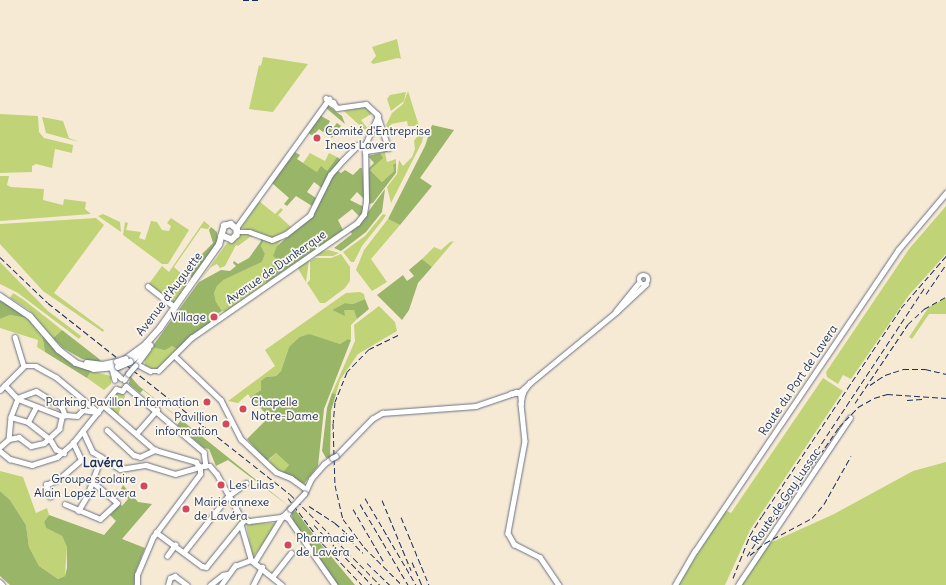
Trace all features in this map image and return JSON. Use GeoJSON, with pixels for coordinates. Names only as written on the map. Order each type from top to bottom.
{"type":"FeatureCollection","features":[{"type":"Feature","properties":{"kind":"main road","name":"Avenue d'Auguette"},"geometry":{"type":"LineString","coordinates":[[68,357],[89,364],[114,366],[132,363],[149,347],[227,240],[234,239],[235,228],[224,226],[219,245],[150,341],[132,363]]}},
{"type":"Feature","properties":{"kind":"main road"},"geometry":{"type":"LineString","coordinates":[[222,236],[227,240]]}},
{"type":"Feature","properties":{"kind":"main road"},"geometry":{"type":"LineString","coordinates":[[0,296],[30,316],[68,357],[80,365],[94,369],[114,366]]}},
{"type":"Feature","properties":{"kind":"street"},"geometry":{"type":"LineString","coordinates":[[365,152],[389,148],[378,116],[366,104],[337,108],[328,100],[235,228],[250,232],[265,239],[276,240],[307,219],[320,199],[330,175],[358,145],[365,145],[378,116]]}},
{"type":"Feature","properties":{"kind":"street"},"geometry":{"type":"LineString","coordinates":[[374,124],[382,124]]}},
{"type":"Feature","properties":{"kind":"street","name":"Avenue de Dunkerque"},"geometry":{"type":"LineString","coordinates":[[144,368],[158,371],[191,338],[357,223],[364,214],[366,206],[365,145]]}},
{"type":"Feature","properties":{"kind":"street","name":"Route du Port de Lavera"},"geometry":{"type":"LineString","coordinates":[[675,585],[695,551],[898,250],[946,193]]}},
{"type":"Feature","properties":{"kind":"street"},"geometry":{"type":"LineString","coordinates":[[559,585],[540,557],[514,544],[508,533],[525,441],[521,393],[530,382],[616,312],[646,284],[649,280],[646,276],[641,277],[640,282],[616,312]]}},
{"type":"Feature","properties":{"kind":"street"},"geometry":{"type":"LineString","coordinates":[[640,282],[646,284]]}},
{"type":"Feature","properties":{"kind":"street"},"geometry":{"type":"LineString","coordinates":[[148,286],[175,307]]}},
{"type":"Feature","properties":{"kind":"street"},"geometry":{"type":"LineString","coordinates":[[15,337],[24,366]]}},
{"type":"Feature","properties":{"kind":"street"},"geometry":{"type":"LineString","coordinates":[[115,380],[122,379],[128,374],[132,363],[141,359],[149,347]]}},
{"type":"Feature","properties":{"kind":"street"},"geometry":{"type":"LineString","coordinates":[[174,355],[218,396],[241,439],[276,472],[291,478],[305,491]]}},
{"type":"Feature","properties":{"kind":"street"},"geometry":{"type":"LineString","coordinates":[[141,359],[144,368]]}},
{"type":"Feature","properties":{"kind":"street"},"geometry":{"type":"LineString","coordinates":[[132,363],[144,368]]}},
{"type":"Feature","properties":{"kind":"street"},"geometry":{"type":"LineString","coordinates":[[0,390],[24,366],[36,366],[56,376],[98,412]]}},
{"type":"Feature","properties":{"kind":"street"},"geometry":{"type":"LineString","coordinates":[[114,366],[126,386],[157,410],[204,452],[208,464],[242,522],[253,561],[282,585]]}},
{"type":"Feature","properties":{"kind":"street"},"geometry":{"type":"LineString","coordinates":[[0,451],[10,459],[32,465],[50,461],[64,453],[104,406],[116,389],[114,366]]}},
{"type":"Feature","properties":{"kind":"street"},"geometry":{"type":"LineString","coordinates":[[5,385],[17,399],[36,407],[63,415],[77,416],[83,410],[98,412]]}},
{"type":"Feature","properties":{"kind":"street"},"geometry":{"type":"LineString","coordinates":[[116,389],[122,391],[126,386]]}},
{"type":"Feature","properties":{"kind":"street"},"geometry":{"type":"LineString","coordinates":[[0,447],[9,439],[19,437],[31,446],[50,439],[59,429],[63,415],[62,407],[36,391],[17,399],[11,417],[9,439]]}},
{"type":"Feature","properties":{"kind":"street"},"geometry":{"type":"LineString","coordinates":[[210,585],[227,574],[238,564],[253,561],[290,509],[305,491],[314,475],[370,421],[382,413],[476,406],[511,394],[521,393]]}},
{"type":"Feature","properties":{"kind":"street"},"geometry":{"type":"LineString","coordinates":[[104,406],[155,450],[196,462],[200,467],[199,476],[156,532],[137,575],[137,585]]}},
{"type":"Feature","properties":{"kind":"street"},"geometry":{"type":"LineString","coordinates":[[28,422],[36,407]]}},
{"type":"Feature","properties":{"kind":"street"},"geometry":{"type":"LineString","coordinates":[[136,434],[157,410]]}},
{"type":"Feature","properties":{"kind":"street"},"geometry":{"type":"LineString","coordinates":[[11,417],[28,422],[50,439],[56,449],[64,453]]}},
{"type":"Feature","properties":{"kind":"street","name":"Route de Gay Lussac"},"geometry":{"type":"LineString","coordinates":[[738,585],[850,418]]}},
{"type":"Feature","properties":{"kind":"street"},"geometry":{"type":"LineString","coordinates":[[107,430],[134,455],[140,457],[155,450]]}},
{"type":"Feature","properties":{"kind":"street"},"geometry":{"type":"LineString","coordinates":[[83,431],[93,452],[120,469],[146,464],[175,474],[208,464]]}},
{"type":"Feature","properties":{"kind":"street"},"geometry":{"type":"LineString","coordinates":[[50,497],[46,485],[58,479],[81,460],[73,443]]}},
{"type":"Feature","properties":{"kind":"street"},"geometry":{"type":"LineString","coordinates":[[78,511],[92,482],[97,462],[101,457]]}},
{"type":"Feature","properties":{"kind":"street"},"geometry":{"type":"LineString","coordinates":[[139,465],[140,457]]}},
{"type":"Feature","properties":{"kind":"street"},"geometry":{"type":"LineString","coordinates":[[65,504],[78,511],[100,519],[117,503],[92,482]]}},
{"type":"Feature","properties":{"kind":"street"},"geometry":{"type":"LineString","coordinates":[[184,552],[228,496],[246,483]]}},
{"type":"Feature","properties":{"kind":"street"},"geometry":{"type":"LineString","coordinates":[[156,532],[203,567],[208,566],[242,522],[284,518]]}},
{"type":"Feature","properties":{"kind":"street"},"geometry":{"type":"LineString","coordinates":[[284,518],[294,528],[334,585]]}},
{"type":"Feature","properties":{"kind":"street"},"geometry":{"type":"LineString","coordinates":[[167,556],[175,545]]}},
{"type":"Feature","properties":{"kind":"street"},"geometry":{"type":"LineString","coordinates":[[272,576],[291,553]]}},
{"type":"Feature","properties":{"kind":"street"},"geometry":{"type":"LineString","coordinates":[[253,585],[262,567]]}},
{"type":"Feature","properties":{"kind":"street"},"geometry":{"type":"LineString","coordinates":[[221,585],[227,574]]}},
{"type":"Feature","properties":{"kind":"street"},"geometry":{"type":"LineString","coordinates":[[168,585],[170,578],[175,576],[187,585]]}},
{"type":"Feature","properties":{"kind":"green space"},"geometry":{"type":"Polygon","coordinates":[[[397,39],[401,59],[398,58],[373,64],[371,62],[376,56],[372,47],[397,39]]]}},
{"type":"Feature","properties":{"kind":"green space"},"geometry":{"type":"Polygon","coordinates":[[[263,57],[308,64],[273,112],[249,109],[259,65],[261,66],[263,57]]]}},
{"type":"Feature","properties":{"kind":"green space"},"geometry":{"type":"Polygon","coordinates":[[[408,91],[419,126],[408,126],[407,121],[391,124],[392,128],[388,128],[386,125],[392,113],[403,104],[408,91]]]}},
{"type":"Feature","properties":{"kind":"green space"},"geometry":{"type":"Polygon","coordinates":[[[406,92],[404,101],[391,111],[387,99],[390,95],[406,92]]]}},
{"type":"Feature","properties":{"kind":"green space"},"geometry":{"type":"Polygon","coordinates":[[[328,106],[342,116],[345,124],[326,108],[321,116],[330,121],[328,125],[333,128],[337,123],[341,126],[332,138],[325,130],[323,132],[319,129],[313,136],[308,133],[326,107],[328,106]]]}},
{"type":"Feature","properties":{"kind":"green space"},"geometry":{"type":"Polygon","coordinates":[[[365,106],[373,113],[361,120],[369,130],[368,133],[344,111],[365,106]]]}},
{"type":"Feature","properties":{"kind":"green space"},"geometry":{"type":"Polygon","coordinates":[[[0,114],[38,116],[39,132],[44,138],[90,149],[73,145],[72,153],[55,149],[52,168],[36,164],[32,166],[32,172],[0,173],[0,114]]]}},
{"type":"Feature","properties":{"kind":"green space"},"geometry":{"type":"Polygon","coordinates":[[[42,117],[63,121],[69,138],[79,142],[46,133],[42,117]]]}},
{"type":"Feature","properties":{"kind":"green space"},"geometry":{"type":"Polygon","coordinates":[[[432,125],[454,130],[420,178],[432,186],[400,225],[388,219],[425,146],[432,125]]]}},
{"type":"Feature","properties":{"kind":"green space"},"geometry":{"type":"Polygon","coordinates":[[[421,131],[424,131],[422,142],[391,203],[387,187],[397,174],[399,160],[403,166],[412,157],[415,149],[414,141],[421,131]]]}},
{"type":"Feature","properties":{"kind":"green space"},"geometry":{"type":"Polygon","coordinates":[[[388,150],[385,153],[387,162],[396,159],[396,163],[393,165],[394,171],[382,182],[370,170],[382,158],[380,153],[388,150]]]}},
{"type":"Feature","properties":{"kind":"green space"},"geometry":{"type":"Polygon","coordinates":[[[295,152],[300,155],[297,159],[317,172],[321,166],[327,171],[337,157],[341,160],[323,189],[314,182],[307,192],[316,198],[312,206],[296,196],[287,206],[284,204],[289,198],[272,183],[295,152]]]}},
{"type":"Feature","properties":{"kind":"green space"},"geometry":{"type":"Polygon","coordinates":[[[310,153],[325,161],[329,153],[337,157],[327,171],[317,172],[303,163],[310,153]]]}},
{"type":"Feature","properties":{"kind":"green space"},"geometry":{"type":"Polygon","coordinates":[[[380,153],[383,158],[370,170],[382,182],[394,171],[393,165],[396,163],[396,173],[373,203],[369,204],[367,170],[374,163],[368,156],[380,153]]]}},
{"type":"Feature","properties":{"kind":"green space"},"geometry":{"type":"Polygon","coordinates":[[[360,168],[362,168],[365,200],[357,192],[350,200],[364,207],[360,217],[352,209],[338,220],[343,230],[266,283],[264,272],[280,261],[273,256],[277,246],[314,213],[336,170],[341,173],[345,170],[353,175],[360,168]]]}},
{"type":"Feature","properties":{"kind":"green space"},"geometry":{"type":"Polygon","coordinates":[[[0,176],[9,176],[7,185],[11,187],[44,189],[43,200],[63,205],[64,199],[86,202],[85,209],[91,214],[0,221],[0,176]]]}},
{"type":"Feature","properties":{"kind":"green space"},"geometry":{"type":"Polygon","coordinates":[[[385,189],[382,212],[366,232],[341,251],[334,248],[352,234],[350,231],[362,220],[385,189]]]}},
{"type":"Feature","properties":{"kind":"green space"},"geometry":{"type":"Polygon","coordinates":[[[259,201],[275,214],[281,208],[283,210],[278,215],[292,228],[272,238],[241,228],[259,201]]]}},
{"type":"Feature","properties":{"kind":"green space"},"geometry":{"type":"Polygon","coordinates":[[[946,206],[946,254],[909,295],[851,379],[843,375],[838,384],[827,377],[826,372],[909,249],[946,206]]]}},
{"type":"Feature","properties":{"kind":"green space"},"geometry":{"type":"Polygon","coordinates":[[[103,214],[120,222],[121,232],[98,216],[103,214]]]}},
{"type":"Feature","properties":{"kind":"green space"},"geometry":{"type":"Polygon","coordinates":[[[383,214],[386,215],[362,246],[354,262],[351,262],[343,252],[365,236],[383,214]]]}},
{"type":"Feature","properties":{"kind":"green space"},"geometry":{"type":"Polygon","coordinates":[[[96,218],[104,225],[54,293],[104,330],[103,332],[43,291],[0,244],[0,224],[96,218]]]}},
{"type":"Feature","properties":{"kind":"green space"},"geometry":{"type":"Polygon","coordinates":[[[171,218],[189,230],[168,264],[162,264],[123,235],[125,222],[128,223],[126,230],[141,232],[139,238],[145,240],[151,221],[157,222],[162,230],[169,231],[171,226],[167,223],[171,218]]]}},
{"type":"Feature","properties":{"kind":"green space"},"geometry":{"type":"Polygon","coordinates":[[[388,219],[400,225],[371,259],[387,282],[372,291],[356,270],[364,250],[388,219]]]}},
{"type":"Feature","properties":{"kind":"green space"},"geometry":{"type":"Polygon","coordinates":[[[204,221],[210,226],[208,229],[201,228],[174,267],[185,277],[188,285],[175,305],[148,285],[162,266],[169,272],[204,221]]]}},
{"type":"Feature","properties":{"kind":"green space"},"geometry":{"type":"Polygon","coordinates":[[[211,227],[217,232],[218,241],[192,280],[188,268],[213,243],[209,230],[211,227]]]}},
{"type":"Feature","properties":{"kind":"green space"},"geometry":{"type":"Polygon","coordinates":[[[241,233],[256,237],[250,237],[238,246],[236,245],[225,266],[220,268],[217,264],[211,267],[199,282],[227,243],[236,241],[241,233]]]}},
{"type":"Feature","properties":{"kind":"green space"},"geometry":{"type":"Polygon","coordinates":[[[260,238],[264,240],[261,246],[265,254],[262,262],[223,280],[217,286],[214,293],[216,302],[222,311],[212,317],[213,321],[177,349],[172,346],[165,350],[152,347],[199,282],[221,270],[230,271],[236,266],[233,263],[234,261],[238,264],[249,258],[261,241],[260,238]]]}},
{"type":"Feature","properties":{"kind":"green space"},"geometry":{"type":"Polygon","coordinates":[[[282,239],[277,246],[281,261],[263,278],[266,283],[226,312],[222,311],[216,302],[214,293],[222,280],[262,262],[265,254],[261,246],[264,240],[282,239]]]}},
{"type":"Feature","properties":{"kind":"green space"},"geometry":{"type":"Polygon","coordinates":[[[454,241],[432,267],[422,259],[434,247],[441,250],[450,242],[454,241]]]}},
{"type":"Feature","properties":{"kind":"green space"},"geometry":{"type":"Polygon","coordinates":[[[329,250],[339,253],[333,256],[314,256],[309,260],[306,282],[297,267],[318,252],[329,250]]]}},
{"type":"Feature","properties":{"kind":"green space"},"geometry":{"type":"Polygon","coordinates":[[[341,254],[350,267],[350,281],[345,288],[325,303],[320,303],[307,283],[310,280],[310,261],[315,258],[331,258],[341,254]]]}},
{"type":"Feature","properties":{"kind":"green space"},"geometry":{"type":"Polygon","coordinates":[[[422,259],[432,267],[418,283],[409,310],[402,320],[377,295],[403,275],[407,281],[414,276],[409,270],[422,259]]]}},
{"type":"Feature","properties":{"kind":"green space"},"geometry":{"type":"Polygon","coordinates":[[[0,262],[48,311],[81,336],[79,339],[18,293],[0,284],[0,262]]]}},
{"type":"Feature","properties":{"kind":"green space"},"geometry":{"type":"Polygon","coordinates":[[[360,292],[364,294],[365,299],[353,304],[345,303],[332,310],[344,315],[344,310],[354,310],[356,313],[357,319],[351,325],[351,340],[348,339],[340,344],[309,335],[289,347],[281,371],[276,376],[266,377],[261,390],[250,397],[248,394],[238,403],[228,401],[275,366],[265,350],[346,293],[360,292]]]}},
{"type":"Feature","properties":{"kind":"green space"},"geometry":{"type":"Polygon","coordinates":[[[13,293],[62,330],[53,338],[29,310],[10,298],[13,293]]]}},
{"type":"Feature","properties":{"kind":"green space"},"geometry":{"type":"Polygon","coordinates":[[[946,298],[946,314],[929,314],[912,339],[909,337],[929,307],[946,298]]]}},
{"type":"Feature","properties":{"kind":"green space"},"geometry":{"type":"Polygon","coordinates":[[[365,299],[369,309],[357,319],[354,310],[344,310],[345,316],[332,310],[345,303],[353,304],[365,299]]]}},
{"type":"Feature","properties":{"kind":"green space"},"geometry":{"type":"Polygon","coordinates":[[[0,301],[5,302],[27,318],[10,315],[0,319],[0,301]]]}},
{"type":"Feature","properties":{"kind":"green space"},"geometry":{"type":"Polygon","coordinates":[[[379,306],[395,322],[397,331],[358,354],[340,380],[336,394],[332,393],[355,341],[354,325],[379,306]]]}},
{"type":"Feature","properties":{"kind":"green space"},"geometry":{"type":"Polygon","coordinates":[[[10,315],[27,318],[34,324],[42,334],[45,352],[37,347],[38,340],[0,328],[0,319],[10,315]]]}},
{"type":"Feature","properties":{"kind":"green space"},"geometry":{"type":"Polygon","coordinates":[[[62,330],[103,363],[82,359],[63,348],[53,338],[62,330]]]}},
{"type":"Feature","properties":{"kind":"green space"},"geometry":{"type":"Polygon","coordinates":[[[42,334],[61,355],[91,371],[87,378],[45,352],[42,334]]]}},
{"type":"Feature","properties":{"kind":"green space"},"geometry":{"type":"Polygon","coordinates":[[[309,334],[340,344],[348,339],[351,340],[324,409],[318,466],[304,484],[282,473],[289,465],[276,453],[267,461],[247,439],[269,417],[250,397],[261,390],[261,381],[266,377],[276,376],[281,371],[289,347],[300,337],[309,334]]]}},
{"type":"Feature","properties":{"kind":"green space"},"geometry":{"type":"Polygon","coordinates":[[[172,346],[177,349],[158,370],[145,366],[144,358],[152,347],[172,346]]]}},
{"type":"Feature","properties":{"kind":"green space"},"geometry":{"type":"Polygon","coordinates":[[[91,371],[111,376],[111,384],[104,390],[87,378],[91,371]]]}},
{"type":"Feature","properties":{"kind":"green space"},"geometry":{"type":"Polygon","coordinates":[[[130,376],[139,386],[290,507],[228,460],[216,466],[209,449],[204,448],[177,425],[181,420],[143,390],[140,393],[129,384],[130,376]]]}},
{"type":"Feature","properties":{"kind":"green space"},"geometry":{"type":"Polygon","coordinates":[[[823,378],[843,391],[750,530],[725,585],[678,585],[725,510],[731,513],[823,378]]]}},
{"type":"Feature","properties":{"kind":"green space"},"geometry":{"type":"Polygon","coordinates":[[[115,393],[123,393],[125,396],[118,415],[106,406],[115,393]]]}},
{"type":"Feature","properties":{"kind":"green space"},"geometry":{"type":"Polygon","coordinates":[[[332,393],[336,394],[331,411],[330,458],[326,458],[322,451],[327,408],[332,393]]]}},
{"type":"Feature","properties":{"kind":"green space"},"geometry":{"type":"Polygon","coordinates":[[[276,453],[289,465],[282,473],[267,462],[276,453]]]}},
{"type":"Feature","properties":{"kind":"green space"},"geometry":{"type":"Polygon","coordinates":[[[946,462],[946,585],[741,585],[770,543],[834,514],[913,471],[946,462]]]}},
{"type":"Feature","properties":{"kind":"green space"},"geometry":{"type":"Polygon","coordinates":[[[0,471],[23,477],[36,513],[47,508],[49,515],[44,522],[46,528],[62,536],[67,547],[65,576],[58,579],[39,566],[29,547],[26,525],[10,500],[0,491],[0,471]]]}},
{"type":"Feature","properties":{"kind":"green space"},"geometry":{"type":"Polygon","coordinates":[[[123,485],[138,502],[152,504],[122,539],[145,548],[135,573],[134,585],[10,585],[0,576],[0,491],[10,500],[26,525],[29,547],[39,566],[58,579],[65,576],[67,568],[67,547],[62,536],[46,528],[44,522],[49,515],[104,535],[116,521],[110,515],[120,504],[122,506],[128,499],[121,489],[123,485]]]}},
{"type":"Feature","properties":{"kind":"green space"},"geometry":{"type":"Polygon","coordinates":[[[293,507],[319,542],[355,585],[336,585],[293,521],[291,510],[293,507]]]}},
{"type":"Feature","properties":{"kind":"green space"},"geometry":{"type":"Polygon","coordinates":[[[275,523],[275,528],[253,557],[246,524],[275,523]]]}},
{"type":"Feature","properties":{"kind":"railway"},"geometry":{"type":"LineString","coordinates":[[243,0],[259,0]]}},
{"type":"Feature","properties":{"kind":"railway"},"geometry":{"type":"LineString","coordinates":[[733,578],[750,535],[762,516],[901,308],[946,256]]}},
{"type":"Feature","properties":{"kind":"railway"},"geometry":{"type":"LineString","coordinates":[[0,257],[48,303],[290,494],[380,585]]}},
{"type":"Feature","properties":{"kind":"railway"},"geometry":{"type":"LineString","coordinates":[[926,294],[946,264]]}},
{"type":"Feature","properties":{"kind":"railway"},"geometry":{"type":"LineString","coordinates":[[747,556],[926,286]]}},
{"type":"Feature","properties":{"kind":"railway"},"geometry":{"type":"LineString","coordinates":[[855,403],[908,324],[924,309],[946,297]]}},
{"type":"Feature","properties":{"kind":"railway"},"geometry":{"type":"LineString","coordinates":[[398,335],[369,349],[347,372],[335,402],[333,423],[335,485],[343,519],[364,547],[402,585]]}},
{"type":"Feature","properties":{"kind":"railway"},"geometry":{"type":"LineString","coordinates":[[870,385],[885,375],[903,369],[925,369],[946,374]]}},
{"type":"Feature","properties":{"kind":"railway"},"geometry":{"type":"LineString","coordinates":[[769,529],[839,427],[858,407],[874,398],[887,394],[946,398]]}},
{"type":"Feature","properties":{"kind":"railway"},"geometry":{"type":"LineString","coordinates":[[907,400],[922,399]]}},
{"type":"Feature","properties":{"kind":"railway"},"geometry":{"type":"LineString","coordinates":[[750,555],[765,543],[812,518],[824,504],[851,456]]}},
{"type":"Feature","properties":{"kind":"railway"},"geometry":{"type":"LineString","coordinates":[[288,498],[322,543],[362,585]]}},
{"type":"Feature","properties":{"kind":"railway"},"geometry":{"type":"LineString","coordinates":[[365,498],[416,585]]}},
{"type":"Feature","properties":{"kind":"railway"},"geometry":{"type":"LineString","coordinates":[[382,500],[411,570]]}},
{"type":"Feature","properties":{"kind":"railway"},"geometry":{"type":"LineString","coordinates":[[360,504],[408,585]]}},
{"type":"Feature","properties":{"kind":"railway"},"geometry":{"type":"LineString","coordinates":[[309,506],[335,523],[349,535]]}},
{"type":"Feature","properties":{"kind":"railway"},"geometry":{"type":"LineString","coordinates":[[353,509],[384,562]]}},
{"type":"Feature","properties":{"kind":"railway"},"geometry":{"type":"LineString","coordinates":[[401,517],[429,585]]}},
{"type":"Feature","properties":{"kind":"railway"},"geometry":{"type":"LineString","coordinates":[[314,525],[372,585]]}},
{"type":"Feature","properties":{"kind":"railway"},"geometry":{"type":"LineString","coordinates":[[343,533],[363,553]]}},
{"type":"Feature","properties":{"kind":"railway"},"geometry":{"type":"LineString","coordinates":[[412,562],[422,585]]}},
{"type":"Feature","properties":{"kind":"railway"},"geometry":{"type":"LineString","coordinates":[[367,563],[390,585]]}},
{"type":"Feature","properties":{"kind":"place","name":"Comité d'Entreprise Ineos Lavera"},"geometry":{"type":"Point","coordinates":[317,138]}},
{"type":"Feature","properties":{"kind":"place","name":"Village"},"geometry":{"type":"Point","coordinates":[214,317]}},
{"type":"Feature","properties":{"kind":"place","name":"Parking Pavillon Information"},"geometry":{"type":"Point","coordinates":[207,402]}},
{"type":"Feature","properties":{"kind":"place","name":"Chapelle Notre-Dame"},"geometry":{"type":"Point","coordinates":[243,409]}},
{"type":"Feature","properties":{"kind":"place","name":"Pavillion information"},"geometry":{"type":"Point","coordinates":[226,424]}},
{"type":"Feature","properties":{"kind":"place","name":"Les Lilas"},"geometry":{"type":"Point","coordinates":[221,485]}},
{"type":"Feature","properties":{"kind":"place","name":"Groupe scolaire Alain Lopez Lavera"},"geometry":{"type":"Point","coordinates":[144,486]}},
{"type":"Feature","properties":{"kind":"place","name":"Mairie annexe de Lavéra"},"geometry":{"type":"Point","coordinates":[186,509]}},
{"type":"Feature","properties":{"kind":"place","name":"Pharmacie de Lavéra"},"geometry":{"type":"Point","coordinates":[288,545]}},
{"type":"Feature","properties":{"kind":"district","name":"Lavéra"},"geometry":{"type":"Point","coordinates":[103,463]}}]}
